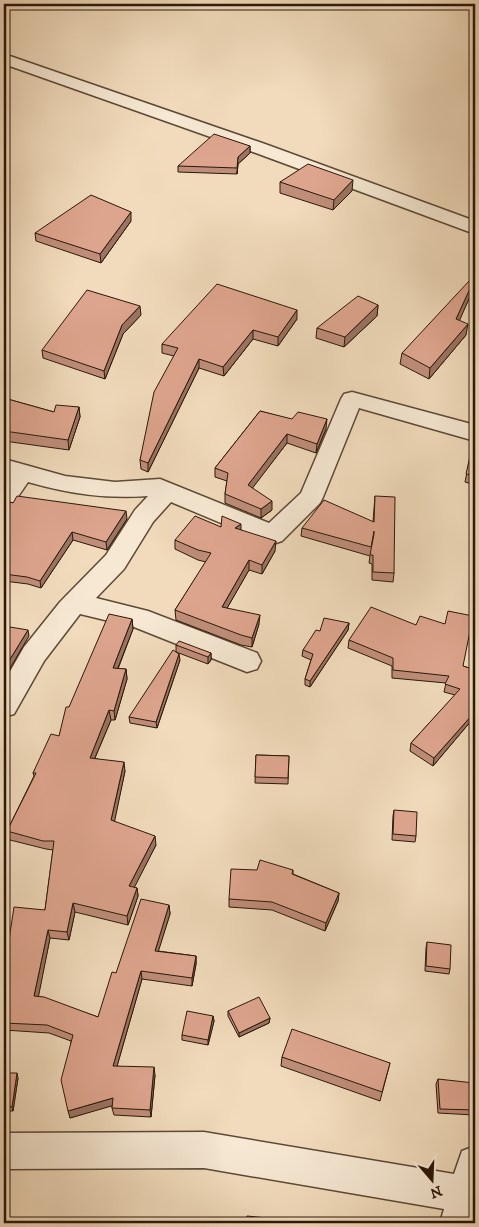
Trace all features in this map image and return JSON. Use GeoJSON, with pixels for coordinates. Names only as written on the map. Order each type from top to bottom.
{"type":"FeatureCollection","features":[{"type":"Feature","properties":{"kind":"street"},"geometry":{"type":"LineString","coordinates":[[4,59],[259,148],[475,228]]}},
{"type":"Feature","properties":{"kind":"street"},"geometry":{"type":"LineString","coordinates":[[4,498],[13,470],[65,484],[115,490],[160,487],[273,535],[311,497],[352,399],[475,433]]}},
{"type":"Feature","properties":{"kind":"street"},"geometry":{"type":"LineString","coordinates":[[4,706],[34,654],[75,603],[115,562],[144,516],[168,490]]}},
{"type":"Feature","properties":{"kind":"street"},"geometry":{"type":"LineString","coordinates":[[75,603],[139,618],[247,661]]}},
{"type":"Feature","properties":{"kind":"street"},"geometry":{"type":"LineString","coordinates":[[4,1151],[204,1150],[469,1194]]}},
{"type":"Feature","properties":{"kind":"building"},"geometry":{"type":"Polygon","coordinates":[[[214,134],[250,146],[238,157],[237,168],[178,166],[214,134]]]}},
{"type":"Feature","properties":{"kind":"building"},"geometry":{"type":"Polygon","coordinates":[[[308,164],[353,180],[334,200],[280,182],[308,164]]]}},
{"type":"Feature","properties":{"kind":"building"},"geometry":{"type":"Polygon","coordinates":[[[91,195],[131,212],[100,254],[35,233],[91,195]]]}},
{"type":"Feature","properties":{"kind":"building"},"geometry":{"type":"Polygon","coordinates":[[[470,280],[473,282],[456,319],[468,324],[430,368],[402,353],[470,280]]]}},
{"type":"Feature","properties":{"kind":"building"},"geometry":{"type":"Polygon","coordinates":[[[217,284],[297,310],[278,337],[253,330],[223,367],[199,359],[148,463],[140,460],[154,392],[178,348],[162,344],[217,284]]]}},
{"type":"Feature","properties":{"kind":"building"},"geometry":{"type":"Polygon","coordinates":[[[87,290],[140,306],[122,325],[104,371],[42,350],[87,290]]]}},
{"type":"Feature","properties":{"kind":"building"},"geometry":{"type":"Polygon","coordinates":[[[358,296],[378,305],[345,337],[317,328],[358,296]]]}},
{"type":"Feature","properties":{"kind":"building"},"geometry":{"type":"Polygon","coordinates":[[[4,398],[54,412],[56,405],[79,407],[68,440],[4,431],[4,398]]]}},
{"type":"Feature","properties":{"kind":"building"},"geometry":{"type":"Polygon","coordinates":[[[260,411],[292,419],[298,412],[327,419],[317,444],[287,434],[248,485],[272,501],[261,509],[225,494],[228,473],[215,468],[260,411]]]}},
{"type":"Feature","properties":{"kind":"building"},"geometry":{"type":"Polygon","coordinates":[[[471,452],[475,453],[475,476],[466,474],[471,452]]]}},
{"type":"Feature","properties":{"kind":"building"},"geometry":{"type":"Polygon","coordinates":[[[17,496],[126,511],[106,542],[72,532],[40,581],[4,574],[4,500],[13,503],[17,496]]]}},
{"type":"Feature","properties":{"kind":"building"},"geometry":{"type":"Polygon","coordinates":[[[375,496],[395,497],[394,573],[373,572],[373,555],[370,555],[374,531],[371,547],[302,528],[324,500],[374,522],[375,496]]]}},
{"type":"Feature","properties":{"kind":"building"},"geometry":{"type":"Polygon","coordinates":[[[195,516],[221,527],[222,516],[241,524],[235,528],[276,541],[262,565],[249,560],[222,607],[260,615],[252,638],[175,610],[211,553],[198,550],[175,540],[195,516]]]}},
{"type":"Feature","properties":{"kind":"building"},"geometry":{"type":"Polygon","coordinates":[[[371,607],[416,625],[420,616],[445,624],[448,611],[473,616],[463,666],[475,670],[475,714],[434,758],[411,743],[460,689],[445,684],[449,676],[393,670],[393,658],[349,640],[371,607]]]}},
{"type":"Feature","properties":{"kind":"building"},"geometry":{"type":"Polygon","coordinates":[[[109,614],[132,619],[113,668],[126,669],[114,711],[109,710],[90,758],[124,762],[111,820],[155,836],[129,886],[137,888],[127,916],[73,903],[67,932],[48,930],[34,996],[44,997],[98,1017],[112,972],[116,973],[141,899],[169,905],[155,951],[196,956],[192,978],[141,971],[113,1066],[154,1067],[150,1110],[112,1108],[113,1098],[68,1111],[61,1080],[73,1035],[47,1025],[4,1023],[4,972],[14,907],[45,910],[54,841],[43,841],[7,831],[36,773],[33,773],[51,734],[59,736],[66,707],[69,707],[109,614]]]}},
{"type":"Feature","properties":{"kind":"building"},"geometry":{"type":"Polygon","coordinates":[[[324,618],[349,623],[310,681],[305,679],[313,654],[303,650],[316,630],[320,631],[324,618]]]}},
{"type":"Feature","properties":{"kind":"building"},"geometry":{"type":"Polygon","coordinates":[[[4,626],[28,630],[4,669],[4,626]]]}},
{"type":"Feature","properties":{"kind":"building"},"geometry":{"type":"Polygon","coordinates":[[[179,641],[211,653],[208,657],[176,645],[179,641]]]}},
{"type":"Feature","properties":{"kind":"building"},"geometry":{"type":"Polygon","coordinates":[[[173,650],[179,654],[156,722],[129,717],[173,650]]]}},
{"type":"Feature","properties":{"kind":"building"},"geometry":{"type":"Polygon","coordinates":[[[256,755],[289,756],[288,778],[255,777],[256,755]]]}},
{"type":"Feature","properties":{"kind":"building"},"geometry":{"type":"Polygon","coordinates":[[[394,810],[417,812],[416,836],[393,834],[394,810]]]}},
{"type":"Feature","properties":{"kind":"building"},"geometry":{"type":"Polygon","coordinates":[[[260,860],[293,870],[292,874],[339,893],[326,923],[272,902],[229,899],[231,869],[257,870],[260,860]]]}},
{"type":"Feature","properties":{"kind":"building"},"geometry":{"type":"Polygon","coordinates":[[[427,942],[451,945],[450,969],[426,966],[427,942]]]}},
{"type":"Feature","properties":{"kind":"building"},"geometry":{"type":"Polygon","coordinates":[[[259,997],[270,1018],[239,1033],[228,1011],[259,997]]]}},
{"type":"Feature","properties":{"kind":"building"},"geometry":{"type":"Polygon","coordinates":[[[187,1011],[213,1016],[208,1040],[182,1035],[187,1011]]]}},
{"type":"Feature","properties":{"kind":"building"},"geometry":{"type":"Polygon","coordinates":[[[292,1029],[390,1063],[382,1092],[282,1057],[292,1029]]]}},
{"type":"Feature","properties":{"kind":"building"},"geometry":{"type":"Polygon","coordinates":[[[4,1073],[17,1073],[12,1107],[4,1106],[4,1073]]]}},
{"type":"Feature","properties":{"kind":"building"},"geometry":{"type":"Polygon","coordinates":[[[438,1079],[474,1083],[475,1110],[440,1109],[438,1079]]]}},
{"type":"Feature","properties":{"kind":"building"},"geometry":{"type":"Polygon","coordinates":[[[247,1216],[276,1219],[276,1223],[246,1223],[247,1216]]]}}]}
